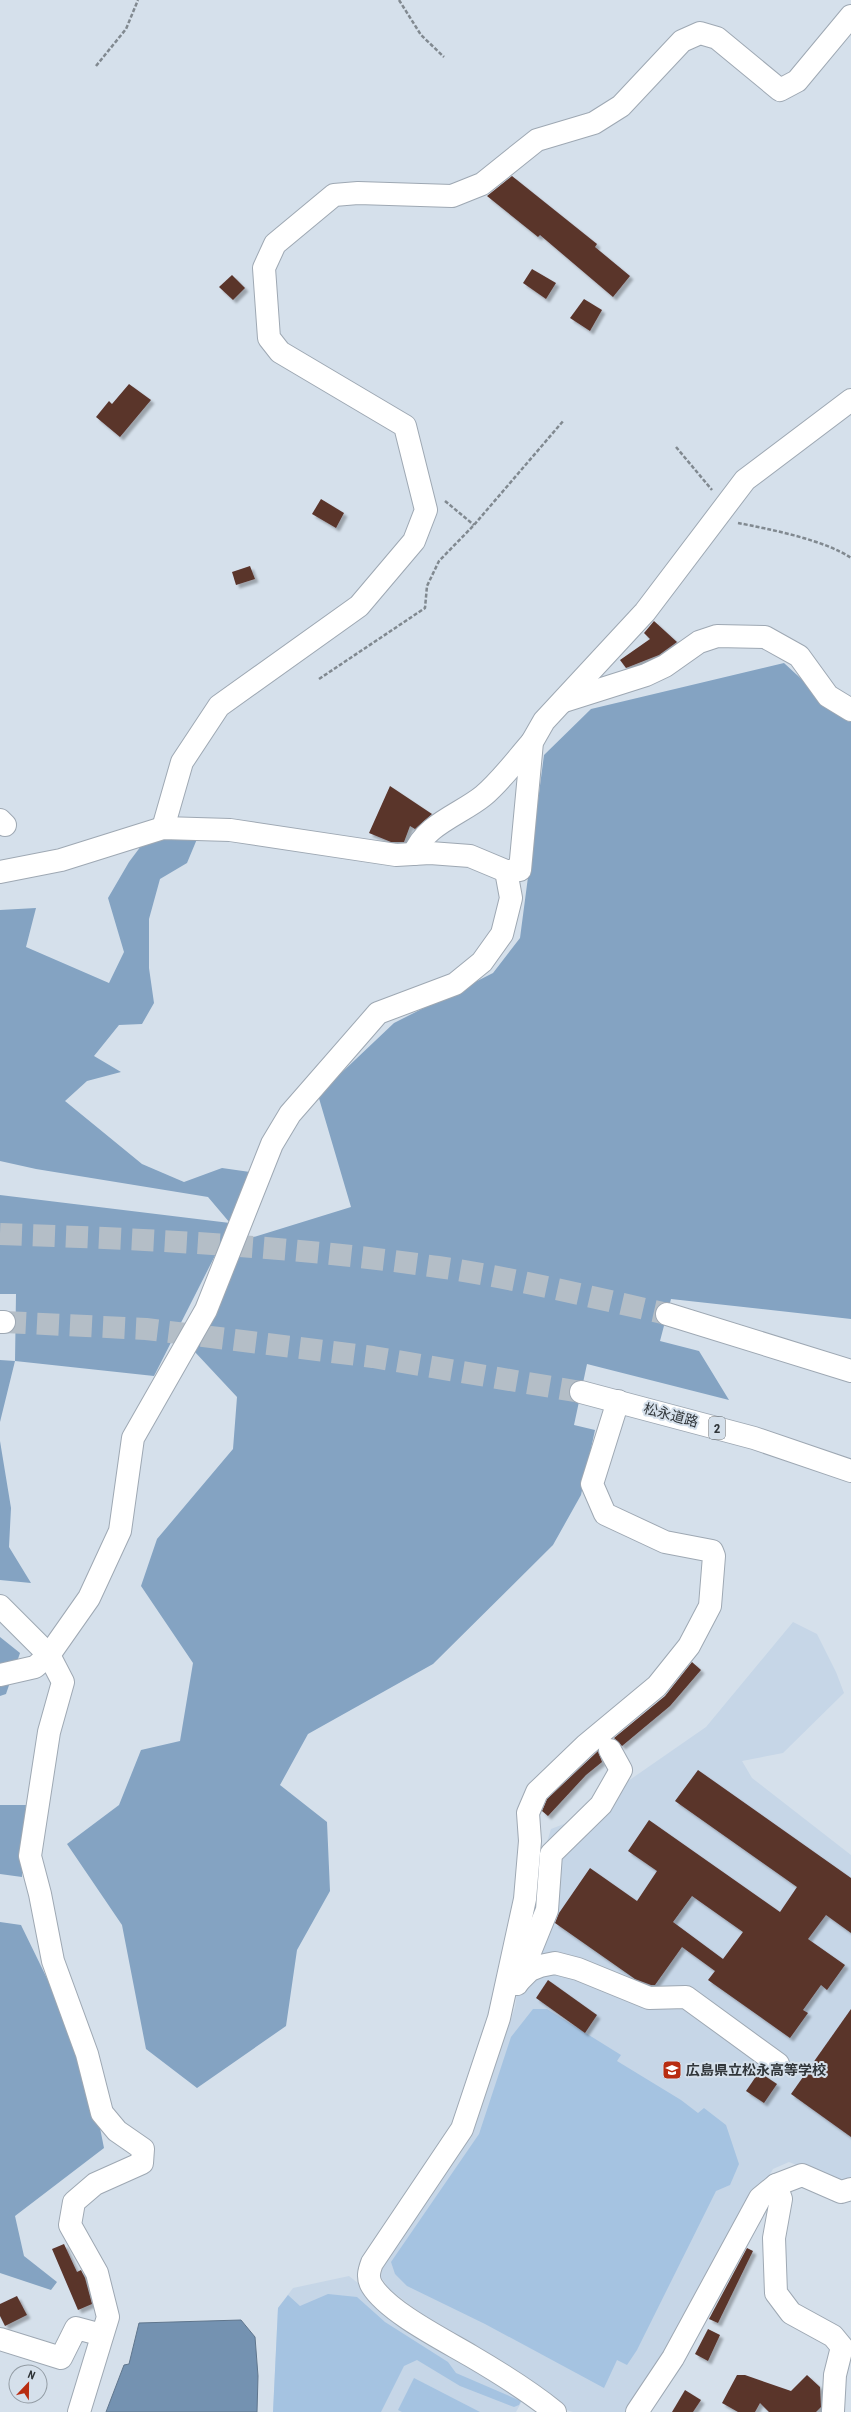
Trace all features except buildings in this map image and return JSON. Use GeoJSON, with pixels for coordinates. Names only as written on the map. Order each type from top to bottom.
{"type":"FeatureCollection","features":[{"type":"Feature","properties":{"kind":"main road"},"geometry":{"type":"LineString","coordinates":[[163,828],[182,762],[219,706],[359,606],[414,541],[426,510],[405,426],[280,352],[269,338],[264,268],[275,244],[334,195],[358,193],[452,196],[482,184],[537,140],[594,123],[621,106],[682,41],[700,33],[717,38],[780,90],[797,80],[851,16]]}},
{"type":"Feature","properties":{"kind":"main road"},"geometry":{"type":"LineString","coordinates":[[414,854],[418,844],[441,823],[483,796],[532,742],[544,721],[645,612],[745,480],[851,400]]}},
{"type":"Feature","properties":{"kind":"main road"},"geometry":{"type":"LineString","coordinates":[[563,702],[646,675],[665,666],[698,642],[717,636],[765,637],[798,656],[828,696],[851,710]]}},
{"type":"Feature","properties":{"kind":"main road"},"geometry":{"type":"LineString","coordinates":[[0,872],[61,860],[163,828],[230,830],[396,855],[414,854],[470,856],[506,871],[520,870],[532,742]]}},
{"type":"Feature","properties":{"kind":"main road"},"geometry":{"type":"LineString","coordinates":[[0,1675],[35,1667],[49,1655],[89,1598],[120,1531],[133,1438],[206,1310],[272,1144],[290,1114],[378,1013],[455,984],[482,962],[502,934],[511,898],[506,871]]}},
{"type":"Feature","properties":{"kind":"main road"},"geometry":{"type":"LineString","coordinates":[[667,1314],[851,1370]]}},
{"type":"Feature","properties":{"kind":"main road","name":"松永道路"},"geometry":{"type":"LineString","coordinates":[[581,1392],[754,1438],[851,1471]]}},
{"type":"Feature","properties":{"kind":"main road"},"geometry":{"type":"LineString","coordinates":[[555,2412],[537,2397],[448,2343],[382,2298],[371,2285],[368,2275],[372,2263],[462,2129],[499,2018],[525,1899],[530,1841],[528,1813],[537,1792],[586,1744],[658,1686],[689,1646],[710,1606],[714,1556],[712,1551],[665,1542],[605,1514],[592,1484],[618,1401]]}},
{"type":"Feature","properties":{"kind":"main road"},"geometry":{"type":"LineString","coordinates":[[0,1606],[49,1655],[63,1682],[49,1732],[30,1856],[40,1894],[52,1961],[87,2054],[102,2113],[117,2131],[143,2149],[142,2163],[95,2184],[74,2202],[70,2225],[97,2273],[108,2317],[79,2412]]}},
{"type":"Feature","properties":{"kind":"main road"},"geometry":{"type":"LineString","coordinates":[[499,2018],[518,1982],[547,1910],[551,1854],[601,1805],[621,1770],[610,1750]]}},
{"type":"Feature","properties":{"kind":"main road"},"geometry":{"type":"LineString","coordinates":[[518,1982],[530,1970],[555,1963],[578,1968],[649,1998],[686,1997],[778,2064]]}},
{"type":"Feature","properties":{"kind":"main road"},"geometry":{"type":"LineString","coordinates":[[637,2412],[673,2358],[760,2198],[776,2185],[802,2175],[841,2192],[851,2188]]}},
{"type":"Feature","properties":{"kind":"main road"},"geometry":{"type":"LineString","coordinates":[[776,2185],[781,2199],[774,2238],[776,2293],[791,2313],[833,2336],[842,2347],[835,2375],[832,2412]]}},
{"type":"Feature","properties":{"kind":"main road"},"geometry":{"type":"LineString","coordinates":[[0,2339],[61,2358],[76,2328],[102,2336]]}},
{"type":"Feature","properties":{"kind":"main road"},"geometry":{"type":"LineString","coordinates":[[832,2412],[851,2400]]}},
{"type":"Feature","properties":{"kind":"path"},"geometry":{"type":"LineString","coordinates":[[96,66],[126,29],[138,0]]}},
{"type":"Feature","properties":{"kind":"path"},"geometry":{"type":"LineString","coordinates":[[399,0],[421,35],[444,57]]}},
{"type":"Feature","properties":{"kind":"path"},"geometry":{"type":"LineString","coordinates":[[319,679],[425,608],[427,586],[438,561],[474,525],[564,420]]}},
{"type":"Feature","properties":{"kind":"path"},"geometry":{"type":"LineString","coordinates":[[676,447],[720,512],[771,530],[813,542],[851,558]]}},
{"type":"Feature","properties":{"kind":"path"},"geometry":{"type":"LineString","coordinates":[[423,496],[446,501],[474,525]]}},
{"type":"Feature","properties":{"kind":"shaded area"},"geometry":{"type":"Polygon","coordinates":[[[784,663],[847,721],[851,722],[851,1319],[671,1299],[660,1341],[699,1351],[729,1400],[587,1364],[574,1425],[595,1430],[581,1495],[553,1545],[433,1664],[308,1734],[280,1785],[327,1822],[330,1891],[297,1950],[286,2026],[197,2088],[146,2049],[122,1925],[67,1844],[119,1805],[141,1750],[180,1741],[193,1663],[141,1586],[157,1539],[233,1449],[237,1397],[194,1351],[241,1241],[351,1207],[318,1095],[394,1023],[493,973],[520,938],[544,755],[591,709],[784,663]]]}},
{"type":"Feature","properties":{"kind":"shaded area"},"geometry":{"type":"Polygon","coordinates":[[[167,836],[197,839],[187,863],[160,879],[149,919],[149,968],[154,1003],[142,1024],[119,1025],[94,1056],[121,1072],[87,1081],[65,1101],[142,1164],[184,1182],[222,1168],[250,1172],[231,1224],[154,1376],[15,1361],[16,1294],[0,1294],[0,1195],[230,1223],[208,1197],[36,1169],[0,1161],[0,910],[36,908],[26,947],[109,983],[124,952],[108,898],[129,862],[141,846],[167,836]]]}},
{"type":"Feature","properties":{"kind":"shaded area"},"geometry":{"type":"Polygon","coordinates":[[[0,1360],[15,1361],[0,1422],[0,1360]]]}},
{"type":"Feature","properties":{"kind":"shaded area"},"geometry":{"type":"Polygon","coordinates":[[[0,1441],[11,1508],[9,1547],[31,1583],[0,1580],[0,1441]]]}},
{"type":"Feature","properties":{"kind":"shaded area","name":"広島県立松永高等学校"},"geometry":{"type":"Polygon","coordinates":[[[793,1622],[817,1634],[836,1672],[844,1693],[783,1753],[742,1761],[752,1778],[851,1855],[851,2182],[848,2186],[789,2162],[773,2169],[712,2274],[626,2412],[573,2412],[563,2409],[444,2331],[389,2289],[381,2277],[383,2265],[473,2133],[515,2007],[522,1958],[537,1893],[542,1882],[543,1855],[551,1829],[569,1822],[706,1727],[793,1622]]]}},
{"type":"Feature","properties":{"kind":"shaded area"},"geometry":{"type":"Polygon","coordinates":[[[0,1637],[20,1653],[6,1694],[0,1696],[0,1637]]]}},
{"type":"Feature","properties":{"kind":"shaded area"},"geometry":{"type":"Polygon","coordinates":[[[0,1805],[26,1805],[22,1839],[22,1877],[0,1874],[0,1805]]]}},
{"type":"Feature","properties":{"kind":"shaded area"},"geometry":{"type":"Polygon","coordinates":[[[0,1922],[21,1925],[78,2042],[96,2108],[104,2148],[15,2216],[24,2256],[57,2282],[51,2290],[0,2273],[0,1922]]]}},
{"type":"Feature","properties":{"kind":"shaded area"},"geometry":{"type":"Polygon","coordinates":[[[533,2009],[547,2009],[621,2055],[617,2061],[681,2100],[698,2113],[704,2108],[726,2125],[739,2164],[730,2185],[716,2191],[637,2350],[627,2365],[617,2360],[604,2388],[485,2324],[407,2286],[395,2274],[391,2262],[479,2134],[511,2037],[533,2009]]]}},
{"type":"Feature","properties":{"kind":"shaded area"},"geometry":{"type":"Polygon","coordinates":[[[349,2276],[433,2342],[523,2399],[516,2412],[273,2412],[278,2308],[293,2288],[349,2276]]]}},
{"type":"Feature","properties":{"kind":"shaded area"},"geometry":{"type":"Polygon","coordinates":[[[328,2294],[357,2297],[385,2322],[448,2362],[456,2373],[521,2401],[519,2405],[514,2407],[460,2386],[417,2360],[404,2366],[381,2412],[273,2412],[278,2308],[288,2295],[300,2306],[328,2294]]]}},
{"type":"Feature","properties":{"kind":"shaded area"},"geometry":{"type":"Polygon","coordinates":[[[241,2320],[255,2337],[258,2376],[257,2412],[106,2412],[124,2365],[129,2364],[139,2323],[241,2320]]]}},
{"type":"Feature","properties":{"kind":"shaded area"},"geometry":{"type":"Polygon","coordinates":[[[414,2378],[480,2412],[402,2412],[398,2410],[414,2378]]]}},
{"type":"Feature","properties":{"kind":"tunnel"},"geometry":{"type":"LineString","coordinates":[[0,1234],[219,1244],[384,1260],[467,1271],[553,1288],[667,1314]]}},
{"type":"Feature","properties":{"kind":"tunnel"},"geometry":{"type":"LineString","coordinates":[[4,1322],[146,1329],[373,1357],[581,1392]]}},
{"type":"Feature","properties":{"kind":"place","name":"広島県立松永高等学校"},"geometry":{"type":"Point","coordinates":[672,2070]}}]}
